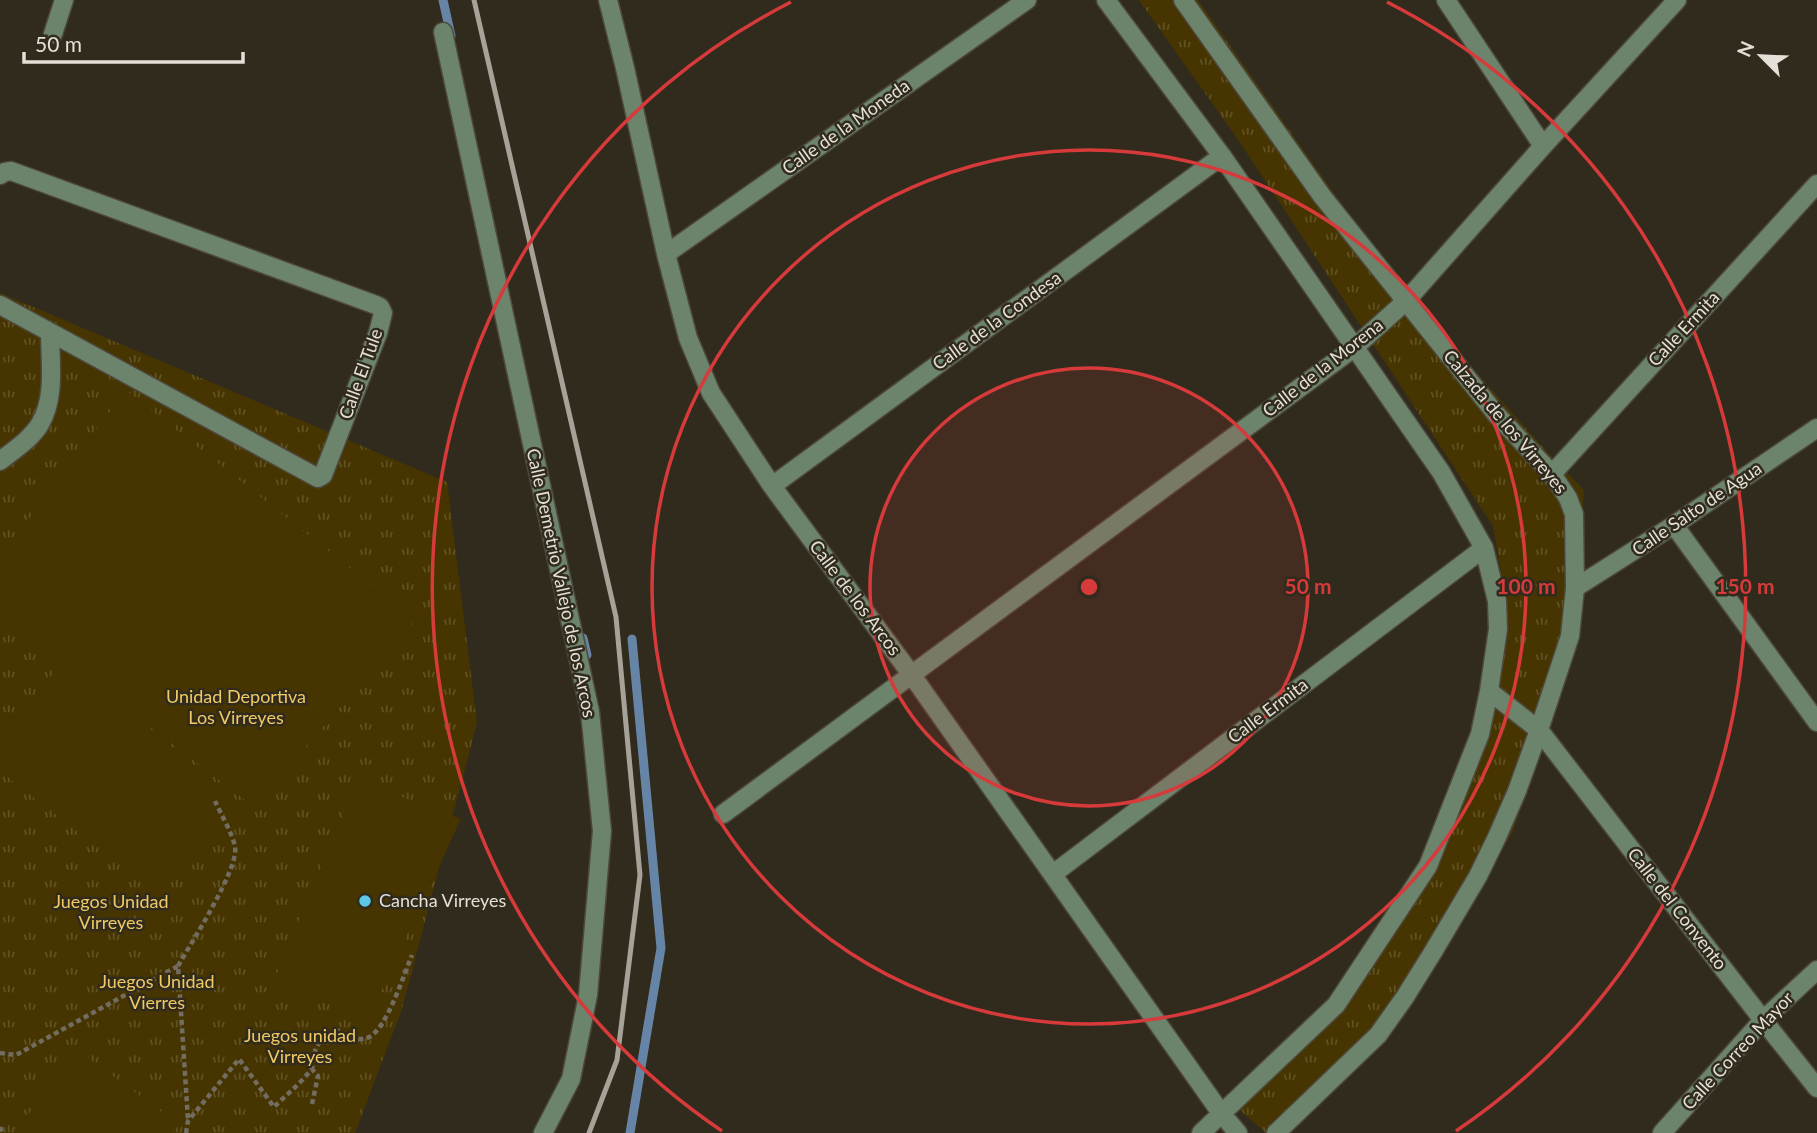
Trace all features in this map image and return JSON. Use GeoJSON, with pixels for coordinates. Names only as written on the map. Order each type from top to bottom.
{"type":"FeatureCollection","features":[{"type":"Feature","properties":{"kind":"street"},"geometry":{"type":"LineString","coordinates":[[53,34],[64,0]]}},
{"type":"Feature","properties":{"kind":"street","name":"Calle de los Arcos"},"geometry":{"type":"LineString","coordinates":[[608,0],[688,338],[711,393],[772,486],[911,674],[1221,1113],[1238,1133]]}},
{"type":"Feature","properties":{"kind":"street","name":"Calle de la Moneda"},"geometry":{"type":"LineString","coordinates":[[666,254],[1027,0]]}},
{"type":"Feature","properties":{"kind":"street"},"geometry":{"type":"LineString","coordinates":[[1106,0],[1222,156],[1441,472],[1484,548],[1497,601],[1498,629],[1480,734],[1428,866],[1336,1005],[1201,1133]]}},
{"type":"Feature","properties":{"kind":"street","name":"Calzada de los Virreyes"},"geometry":{"type":"LineString","coordinates":[[1183,0],[1322,196],[1496,414],[1552,474],[1568,498],[1574,514],[1575,588],[1570,636],[1517,791],[1478,876],[1405,997],[1378,1035],[1276,1133]]}},
{"type":"Feature","properties":{"kind":"street"},"geometry":{"type":"LineString","coordinates":[[1446,0],[1543,146]]}},
{"type":"Feature","properties":{"kind":"street","name":"Calle de la Morena"},"geometry":{"type":"LineString","coordinates":[[723,814],[1355,347],[1406,301],[1543,146],[1678,0]]}},
{"type":"Feature","properties":{"kind":"street","name":"Calle Demetrio Vallejo de los Arcos"},"geometry":{"type":"LineString","coordinates":[[443,32],[590,712],[602,831],[588,995],[571,1079],[543,1133]]}},
{"type":"Feature","properties":{"kind":"street","name":"Calle de la Condesa"},"geometry":{"type":"LineString","coordinates":[[772,486],[1222,156]]}},
{"type":"Feature","properties":{"kind":"street","name":"Calle El Tule"},"geometry":{"type":"LineString","coordinates":[[0,174],[12,171],[376,305],[383,313],[378,333],[323,475],[318,478],[0,305]]}},
{"type":"Feature","properties":{"kind":"street","name":"Calle Ermita"},"geometry":{"type":"LineString","coordinates":[[1552,474],[1817,184]]}},
{"type":"Feature","properties":{"kind":"street"},"geometry":{"type":"LineString","coordinates":[[0,461],[29,437],[41,423],[51,396],[50,332]]}},
{"type":"Feature","properties":{"kind":"street","name":"Calle Salto de Agua"},"geometry":{"type":"LineString","coordinates":[[1575,588],[1817,428]]}},
{"type":"Feature","properties":{"kind":"street"},"geometry":{"type":"LineString","coordinates":[[1674,525],[1817,723]]}},
{"type":"Feature","properties":{"kind":"street","name":"Calle Ermita"},"geometry":{"type":"LineString","coordinates":[[1053,874],[1484,548]]}},
{"type":"Feature","properties":{"kind":"street","name":"Calle del Convento"},"geometry":{"type":"LineString","coordinates":[[1489,691],[1539,730],[1817,1087]]}},
{"type":"Feature","properties":{"kind":"street","name":"Calle Correo Mayor"},"geometry":{"type":"LineString","coordinates":[[1662,1133],[1763,1020],[1817,970]]}},
{"type":"Feature","properties":{"kind":"path"},"geometry":{"type":"LineString","coordinates":[[0,1053],[16,1055],[178,966],[227,880],[235,860],[235,846],[215,801]]}},
{"type":"Feature","properties":{"kind":"path"},"geometry":{"type":"LineString","coordinates":[[188,1121],[239,1059],[274,1107],[312,1069],[315,1048],[324,1039],[332,1036],[335,1030],[365,1040],[376,1033],[412,955]]}},
{"type":"Feature","properties":{"kind":"path"},"geometry":{"type":"LineString","coordinates":[[178,966],[188,1121],[186,1133]]}},
{"type":"Feature","properties":{"kind":"path"},"geometry":{"type":"LineString","coordinates":[[312,1069],[318,1076],[312,1104]]}},
{"type":"Feature","properties":{"kind":"path"},"geometry":{"type":"LineString","coordinates":[[0,1126],[2,1133]]}},
{"type":"Feature","properties":{"kind":"green space"},"geometry":{"type":"Polygon","coordinates":[[[1139,0],[1198,0],[1399,286],[1584,490],[1574,639],[1513,831],[1391,1031],[1280,1133],[1266,1133],[1235,1106],[1340,1004],[1433,863],[1489,722],[1508,612],[1493,526],[1239,141],[1139,0]]]}},
{"type":"Feature","properties":{"kind":"green space","name":"Unidad Deportiva Los Virreyes"},"geometry":{"type":"Polygon","coordinates":[[[0,293],[447,482],[477,723],[402,1009],[355,1133],[0,1133],[0,293]]]}},
{"type":"Feature","properties":{"kind":"green space"},"geometry":{"type":"Polygon","coordinates":[[[126,390],[415,620],[254,807],[0,611],[0,557],[126,390]]]}},
{"type":"Feature","properties":{"kind":"green space"},"geometry":{"type":"Polygon","coordinates":[[[62,663],[236,799],[159,895],[0,771],[0,735],[62,663]]]}},
{"type":"Feature","properties":{"kind":"green space","name":"Cancha Virreyes"},"geometry":{"type":"Polygon","coordinates":[[[357,780],[461,819],[368,1019],[273,983],[357,780]]]}},
{"type":"Feature","properties":{"kind":"green space"},"geometry":{"type":"Polygon","coordinates":[[[79,1051],[179,1125],[172,1133],[16,1133],[79,1051]]]}},
{"type":"Feature","properties":{"kind":"waterway"},"geometry":{"type":"LineString","coordinates":[[443,0],[451,36]]}},
{"type":"Feature","properties":{"kind":"waterway"},"geometry":{"type":"LineString","coordinates":[[583,638],[587,655]]}},
{"type":"Feature","properties":{"kind":"waterway"},"geometry":{"type":"LineString","coordinates":[[630,1133],[661,948],[632,639]]}},
{"type":"Feature","properties":{"kind":"railway"},"geometry":{"type":"LineString","coordinates":[[474,0],[616,617],[640,875],[617,1060],[589,1133]]}},
{"type":"Feature","properties":{"kind":"place","name":"Cancha Virreyes"},"geometry":{"type":"Point","coordinates":[365,901]}},
{"type":"Feature","properties":{"kind":"park label","name":"Juegos Unidad Virreyes"},"geometry":{"type":"Point","coordinates":[111,912]}},
{"type":"Feature","properties":{"kind":"park label","name":"Juegos Unidad Vierres"},"geometry":{"type":"Point","coordinates":[157,992]}},
{"type":"Feature","properties":{"kind":"park label","name":"Juegos unidad Virreyes"},"geometry":{"type":"Point","coordinates":[300,1046]}}]}
